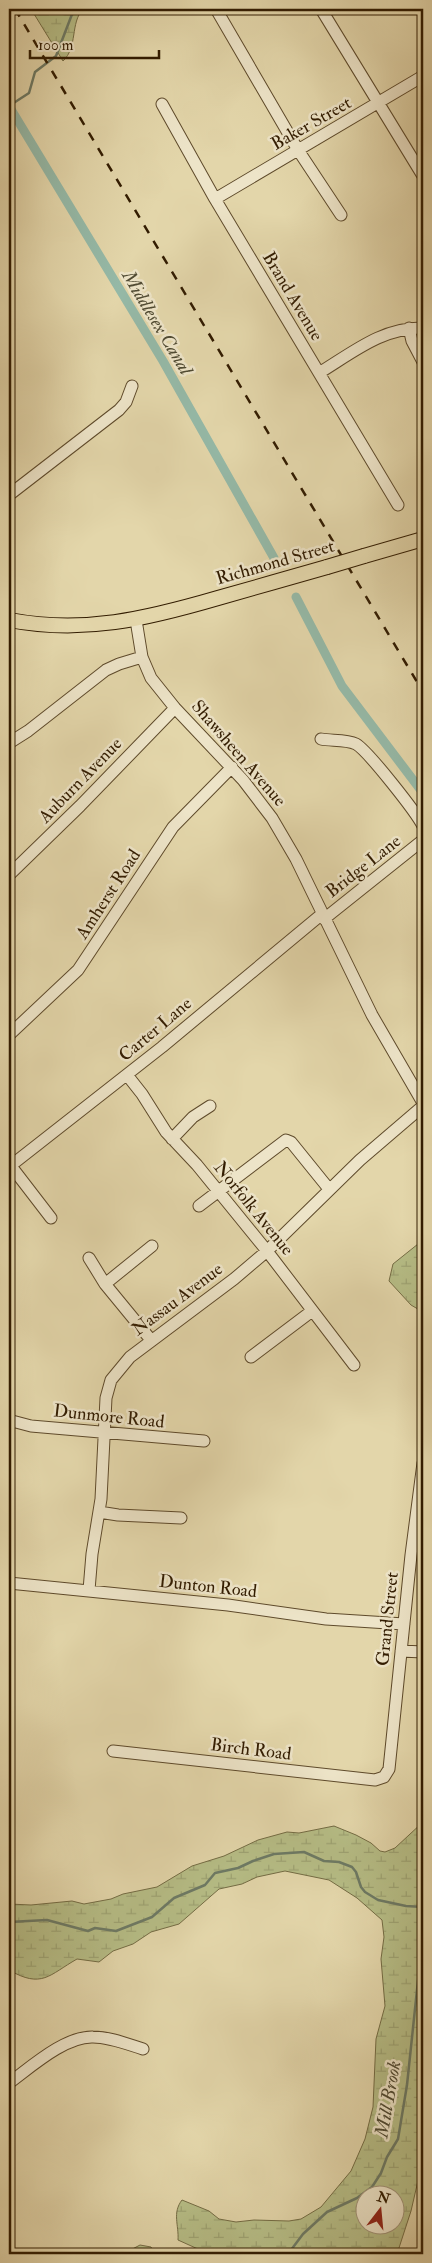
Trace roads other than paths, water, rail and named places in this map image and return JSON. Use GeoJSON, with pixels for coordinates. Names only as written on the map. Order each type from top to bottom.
{"type":"FeatureCollection","features":[{"type":"Feature","properties":{"kind":"main road","name":"Richmond Street"},"geometry":{"type":"LineString","coordinates":[[136,620],[423,539]]}},
{"type":"Feature","properties":{"kind":"main road"},"geometry":{"type":"LineString","coordinates":[[9,620],[44,625],[74,626],[104,625],[136,620]]}},
{"type":"Feature","properties":{"kind":"street"},"geometry":{"type":"LineString","coordinates":[[216,9],[298,150],[341,215]]}},
{"type":"Feature","properties":{"kind":"street"},"geometry":{"type":"LineString","coordinates":[[321,9],[423,176]]}},
{"type":"Feature","properties":{"kind":"street","name":"Baker Street"},"geometry":{"type":"LineString","coordinates":[[215,199],[423,76]]}},
{"type":"Feature","properties":{"kind":"street","name":"Brand Avenue"},"geometry":{"type":"LineString","coordinates":[[162,104],[215,199],[398,505]]}},
{"type":"Feature","properties":{"kind":"street"},"geometry":{"type":"LineString","coordinates":[[319,373],[384,334],[408,328],[423,328]]}},
{"type":"Feature","properties":{"kind":"street"},"geometry":{"type":"LineString","coordinates":[[408,328],[412,341],[423,362]]}},
{"type":"Feature","properties":{"kind":"street"},"geometry":{"type":"LineString","coordinates":[[9,495],[115,413],[126,402],[132,386]]}},
{"type":"Feature","properties":{"kind":"street","name":"Shawsheen Avenue"},"geometry":{"type":"LineString","coordinates":[[136,620],[142,657],[151,678],[175,708],[232,767],[263,804],[281,832],[376,1022],[423,1104]]}},
{"type":"Feature","properties":{"kind":"street"},"geometry":{"type":"LineString","coordinates":[[9,744],[106,670],[128,660],[142,657]]}},
{"type":"Feature","properties":{"kind":"street","name":"Auburn Avenue"},"geometry":{"type":"LineString","coordinates":[[9,875],[80,806],[175,708]]}},
{"type":"Feature","properties":{"kind":"street"},"geometry":{"type":"LineString","coordinates":[[321,740],[349,742],[359,746],[392,784],[423,826]]}},
{"type":"Feature","properties":{"kind":"street","name":"Amherst Road"},"geometry":{"type":"LineString","coordinates":[[9,1034],[78,970],[173,827],[232,767]]}},
{"type":"Feature","properties":{"kind":"street","name":"Bridge Lane"},"geometry":{"type":"LineString","coordinates":[[323,916],[423,840]]}},
{"type":"Feature","properties":{"kind":"street","name":"Carter Lane"},"geometry":{"type":"LineString","coordinates":[[10,1167],[323,916]]}},
{"type":"Feature","properties":{"kind":"street","name":"Norfolk Avenue"},"geometry":{"type":"LineString","coordinates":[[127,1075],[172,1139],[197,1165],[267,1251],[354,1365]]}},
{"type":"Feature","properties":{"kind":"street","name":"Nassau Avenue"},"geometry":{"type":"LineString","coordinates":[[89,1590],[92,1554],[99,1512],[106,1398],[111,1380],[122,1364],[151,1340],[234,1280],[267,1251],[329,1189],[423,1104]]}},
{"type":"Feature","properties":{"kind":"street"},"geometry":{"type":"LineString","coordinates":[[172,1139],[193,1117],[210,1106]]}},
{"type":"Feature","properties":{"kind":"street"},"geometry":{"type":"LineString","coordinates":[[199,1206],[286,1140],[291,1142],[329,1189]]}},
{"type":"Feature","properties":{"kind":"street"},"geometry":{"type":"LineString","coordinates":[[10,1167],[51,1218]]}},
{"type":"Feature","properties":{"kind":"street"},"geometry":{"type":"LineString","coordinates":[[105,1284],[152,1246]]}},
{"type":"Feature","properties":{"kind":"street"},"geometry":{"type":"LineString","coordinates":[[89,1258],[97,1267],[105,1284],[151,1340]]}},
{"type":"Feature","properties":{"kind":"street"},"geometry":{"type":"LineString","coordinates":[[251,1357],[312,1311]]}},
{"type":"Feature","properties":{"kind":"street","name":"Dunmore Road"},"geometry":{"type":"LineString","coordinates":[[12,1420],[32,1426],[204,1441]]}},
{"type":"Feature","properties":{"kind":"street","name":"Grand Street"},"geometry":{"type":"LineString","coordinates":[[384,1777],[389,1769],[423,1463]]}},
{"type":"Feature","properties":{"kind":"street"},"geometry":{"type":"LineString","coordinates":[[99,1512],[118,1516],[181,1518]]}},
{"type":"Feature","properties":{"kind":"street","name":"Dunton Road"},"geometry":{"type":"LineString","coordinates":[[9,1583],[228,1605],[313,1618],[404,1624]]}},
{"type":"Feature","properties":{"kind":"street"},"geometry":{"type":"LineString","coordinates":[[401,1651],[423,1652]]}},
{"type":"Feature","properties":{"kind":"street","name":"Birch Road"},"geometry":{"type":"LineString","coordinates":[[114,1751],[375,1780],[384,1777]]}},
{"type":"Feature","properties":{"kind":"street"},"geometry":{"type":"LineString","coordinates":[[9,2083],[62,2046],[83,2037],[101,2037],[143,2049]]}},
{"type":"Feature","properties":{"kind":"waterway"},"geometry":{"type":"LineString","coordinates":[[9,106],[29,93],[35,72],[56,56],[74,9]]}},
{"type":"Feature","properties":{"kind":"waterway","name":"Middlesex Canal"},"geometry":{"type":"LineString","coordinates":[[9,106],[163,361],[274,558]]}},
{"type":"Feature","properties":{"kind":"waterway","name":"Middlesex Canal"},"geometry":{"type":"LineString","coordinates":[[296,597],[342,686],[423,793]]}},
{"type":"Feature","properties":{"kind":"waterway"},"geometry":{"type":"LineString","coordinates":[[9,1922],[47,1920],[88,1931],[95,1928],[116,1931],[152,1917],[174,1898],[205,1885],[215,1873],[238,1868],[274,1854],[304,1852],[324,1861],[339,1862],[352,1867],[356,1872],[361,1887],[365,1892],[378,1900],[406,1906],[423,1907]]}},
{"type":"Feature","properties":{"kind":"waterway","name":"Mill Brook"},"geometry":{"type":"LineString","coordinates":[[288,2254],[303,2234],[327,2212],[357,2198],[372,2187],[398,2139],[407,2085],[423,1933]]}},
{"type":"Feature","properties":{"kind":"railway"},"geometry":{"type":"LineString","coordinates":[[15,9],[423,692]]}}]}
